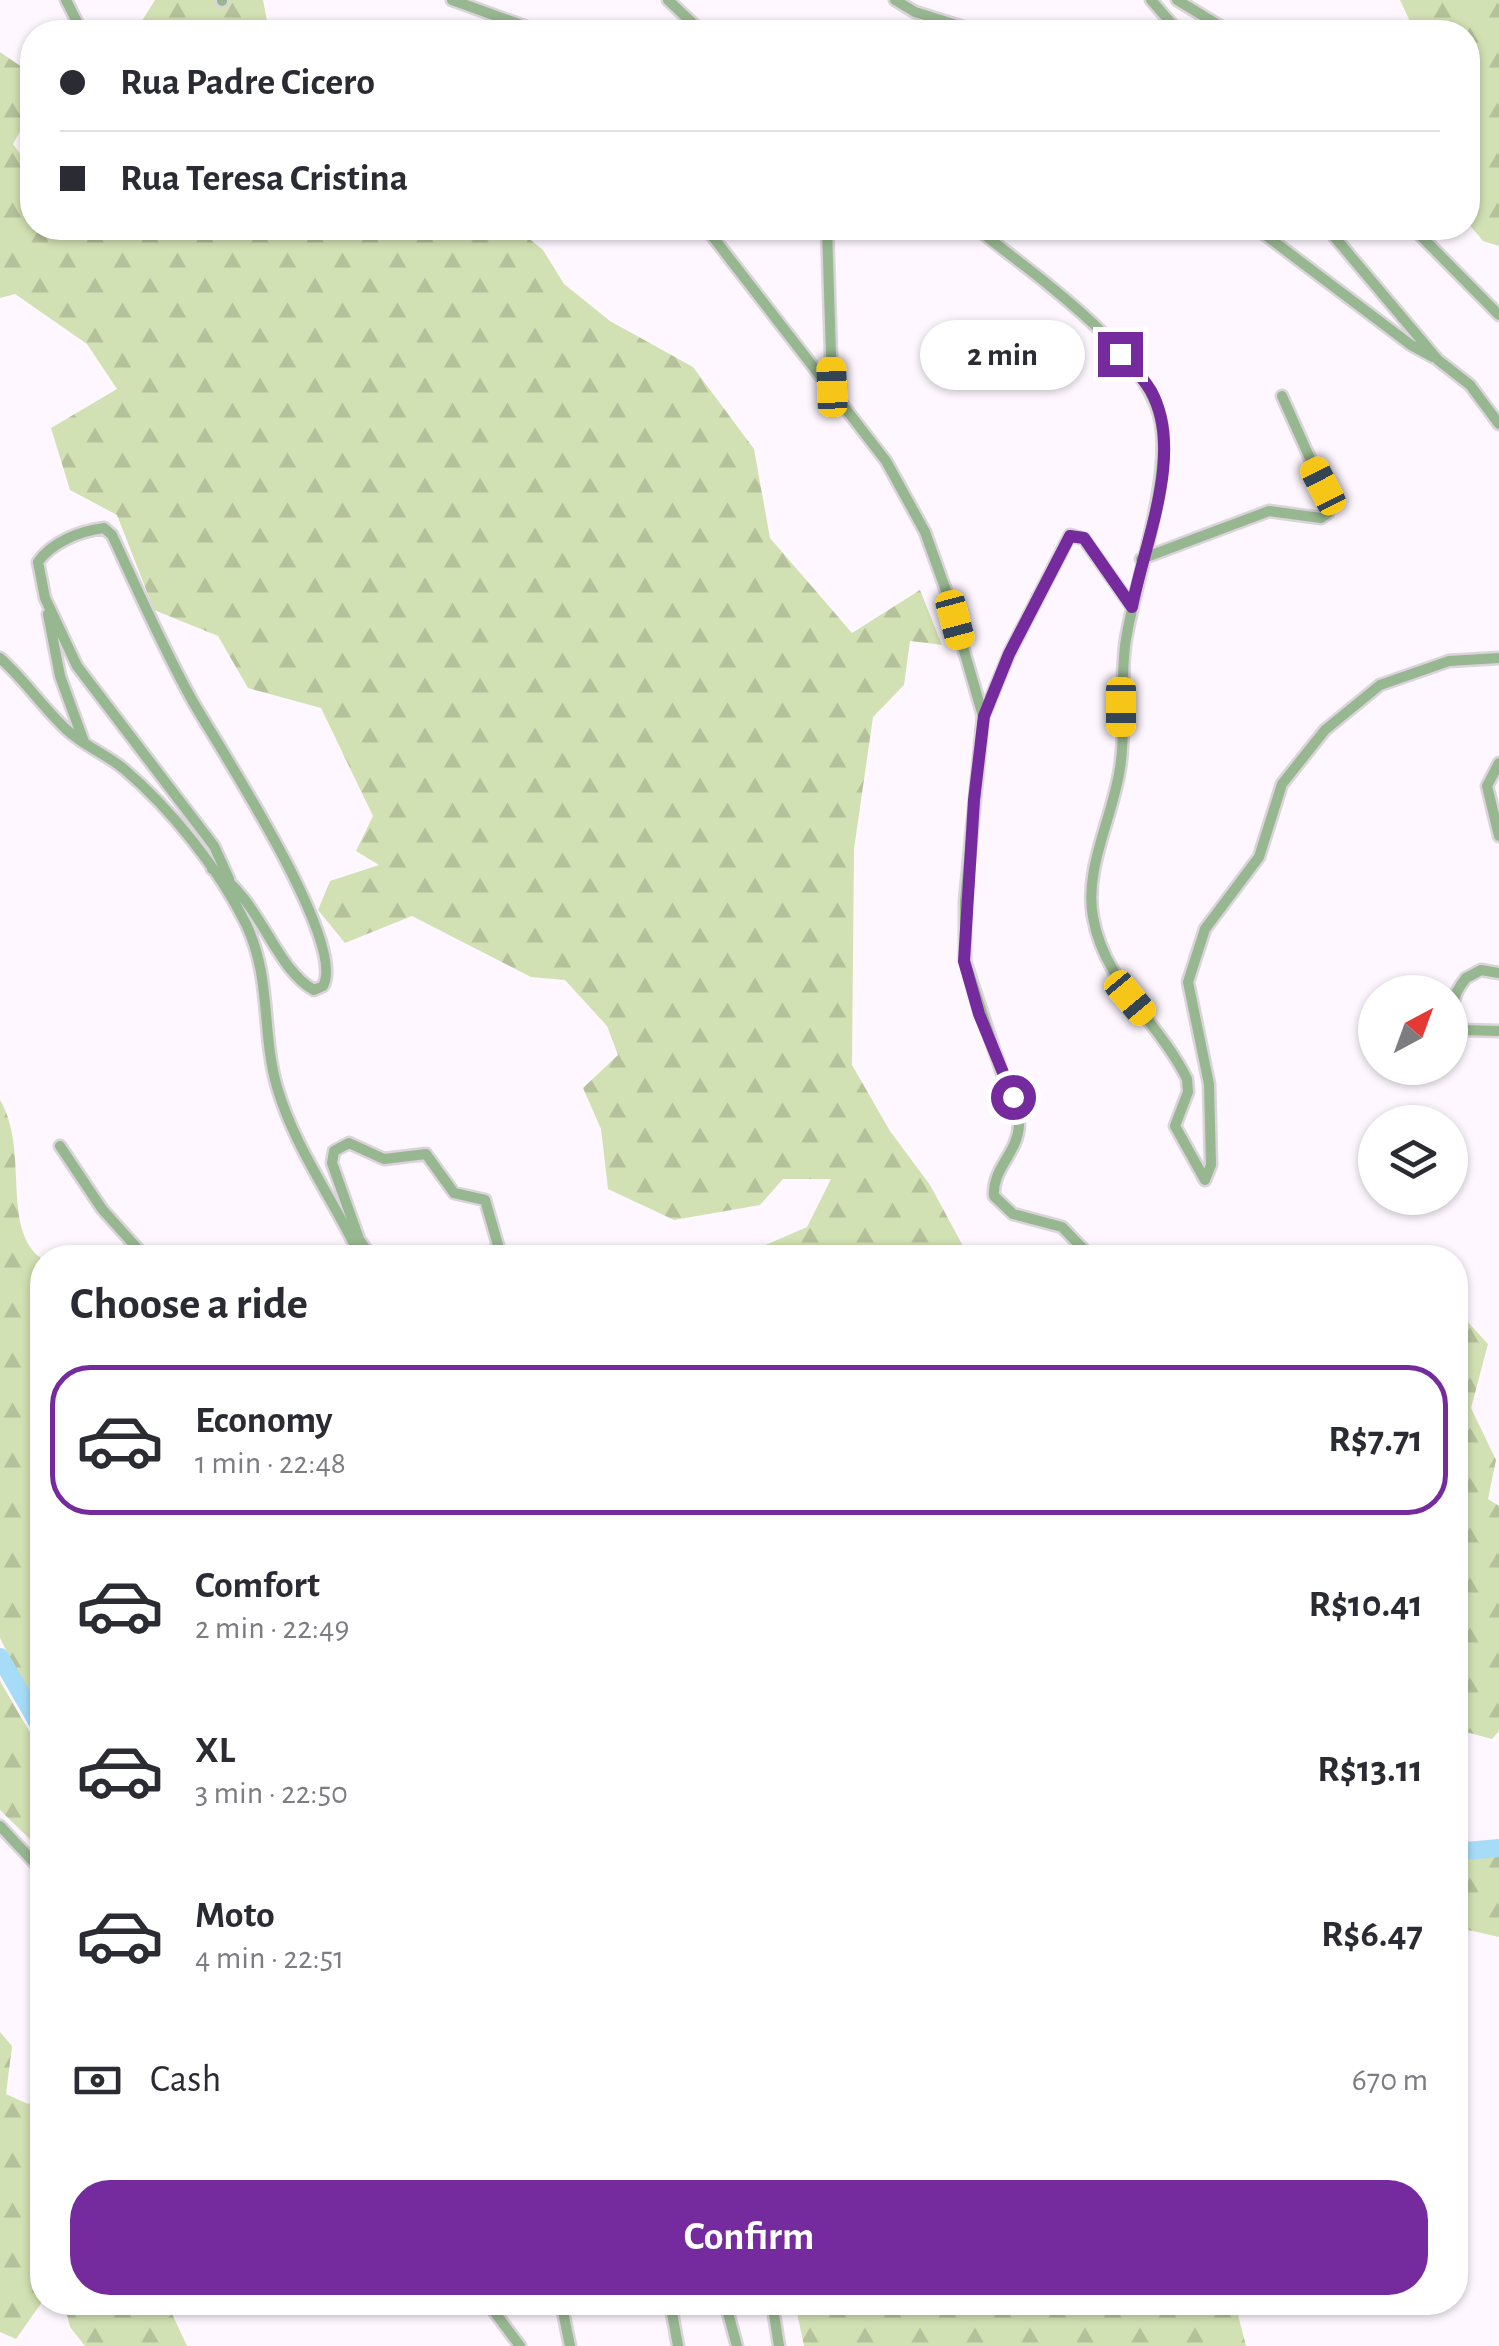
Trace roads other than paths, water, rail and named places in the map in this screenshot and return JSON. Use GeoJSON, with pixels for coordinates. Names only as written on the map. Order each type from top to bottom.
{"type":"FeatureCollection","features":[{"type":"Feature","properties":{"kind":"street"},"geometry":{"type":"LineString","coordinates":[[452,0],[508,20]]}},
{"type":"Feature","properties":{"kind":"street"},"geometry":{"type":"LineString","coordinates":[[668,0],[689,20]]}},
{"type":"Feature","properties":{"kind":"street"},"geometry":{"type":"LineString","coordinates":[[895,0],[941,20]]}},
{"type":"Feature","properties":{"kind":"street"},"geometry":{"type":"LineString","coordinates":[[1151,0],[1168,20]]}},
{"type":"Feature","properties":{"kind":"street"},"geometry":{"type":"LineString","coordinates":[[1177,0],[1210,20]]}},
{"type":"Feature","properties":{"kind":"street"},"geometry":{"type":"LineString","coordinates":[[716,240],[832,387],[897,478],[925,532],[984,716]]}},
{"type":"Feature","properties":{"kind":"street"},"geometry":{"type":"LineString","coordinates":[[827,240],[832,387]]}},
{"type":"Feature","properties":{"kind":"street"},"geometry":{"type":"LineString","coordinates":[[990,240],[1106,338],[1150,388],[1162,441],[1158,493],[1125,644],[1122,761],[1091,887],[1092,916],[1113,972],[1187,1079],[1188,1092],[1175,1126],[1206,1180],[1211,1165],[1210,1084],[1188,982],[1205,929],[1260,858],[1282,784],[1325,730],[1380,685],[1449,661],[1499,658]]}},
{"type":"Feature","properties":{"kind":"street"},"geometry":{"type":"LineString","coordinates":[[1272,240],[1411,346],[1438,360],[1470,385],[1499,424]]}},
{"type":"Feature","properties":{"kind":"street"},"geometry":{"type":"LineString","coordinates":[[1337,240],[1438,360]]}},
{"type":"Feature","properties":{"kind":"street"},"geometry":{"type":"LineString","coordinates":[[1425,240],[1499,316]]}},
{"type":"Feature","properties":{"kind":"street"},"geometry":{"type":"LineString","coordinates":[[1141,558],[1269,511],[1325,516],[1330,501],[1282,396]]}},
{"type":"Feature","properties":{"kind":"street"},"geometry":{"type":"LineString","coordinates":[[84,743],[60,676],[36,570],[45,552],[101,528],[110,532],[192,700],[294,878],[318,936],[327,978],[323,986],[314,990],[299,980],[249,900],[212,869]]}},
{"type":"Feature","properties":{"kind":"street"},"geometry":{"type":"LineString","coordinates":[[1080,1245],[1062,1226],[1013,1214],[994,1196],[996,1173],[1016,1142],[1019,1126],[964,961],[965,901],[984,716],[1009,654],[1070,536],[1084,538],[1132,607]]}},
{"type":"Feature","properties":{"kind":"street"},"geometry":{"type":"LineString","coordinates":[[45,598],[77,666],[219,854],[228,879]]}},
{"type":"Feature","properties":{"kind":"street"},"geometry":{"type":"LineString","coordinates":[[0,658],[84,743],[126,771],[212,869],[254,943],[267,990],[271,1064],[300,1149],[360,1245]]}},
{"type":"Feature","properties":{"kind":"street"},"geometry":{"type":"LineString","coordinates":[[1499,763],[1487,786],[1499,836]]}},
{"type":"Feature","properties":{"kind":"street"},"geometry":{"type":"LineString","coordinates":[[1499,973],[1481,970],[1466,978],[1458,988],[1452,1010],[1454,1022],[1464,1030],[1499,1031]]}},
{"type":"Feature","properties":{"kind":"street"},"geometry":{"type":"LineString","coordinates":[[357,1245],[331,1159],[339,1146],[354,1142],[384,1159],[426,1154],[454,1193],[486,1201],[498,1245]]}},
{"type":"Feature","properties":{"kind":"street"},"geometry":{"type":"LineString","coordinates":[[60,1146],[102,1209],[134,1245]]}},
{"type":"Feature","properties":{"kind":"street"},"geometry":{"type":"LineString","coordinates":[[0,1826],[30,1858]]}},
{"type":"Feature","properties":{"kind":"street"},"geometry":{"type":"LineString","coordinates":[[497,2315],[520,2346]]}},
{"type":"Feature","properties":{"kind":"street"},"geometry":{"type":"LineString","coordinates":[[564,2315],[570,2346]]}},
{"type":"Feature","properties":{"kind":"street"},"geometry":{"type":"LineString","coordinates":[[672,2315],[678,2346]]}},
{"type":"Feature","properties":{"kind":"street"},"geometry":{"type":"LineString","coordinates":[[729,2315],[737,2346]]}},
{"type":"Feature","properties":{"kind":"street"},"geometry":{"type":"LineString","coordinates":[[774,2315],[779,2346]]}},
{"type":"Feature","properties":{"kind":"waterway"},"geometry":{"type":"LineString","coordinates":[[0,1657],[30,1709]]}},
{"type":"Feature","properties":{"kind":"waterway"},"geometry":{"type":"LineString","coordinates":[[1468,1851],[1499,1848]]}}]}
